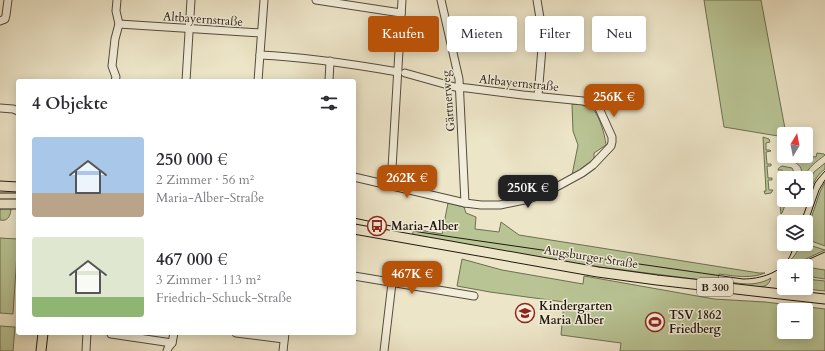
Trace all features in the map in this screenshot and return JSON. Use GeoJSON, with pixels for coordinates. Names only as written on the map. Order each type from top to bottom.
{"type":"FeatureCollection","features":[{"type":"Feature","properties":{"kind":"main road"},"geometry":{"type":"LineString","coordinates":[[0,186],[16,187]]}},
{"type":"Feature","properties":{"kind":"main road"},"geometry":{"type":"LineString","coordinates":[[0,204],[16,204]]}},
{"type":"Feature","properties":{"kind":"main road","name":"Augsburger Straße"},"geometry":{"type":"LineString","coordinates":[[356,229],[598,272],[825,299]]}},
{"type":"Feature","properties":{"kind":"main road"},"geometry":{"type":"LineString","coordinates":[[41,351],[43,335]]}},
{"type":"Feature","properties":{"kind":"street"},"geometry":{"type":"LineString","coordinates":[[0,21],[5,19],[8,0]]}},
{"type":"Feature","properties":{"kind":"street"},"geometry":{"type":"LineString","coordinates":[[116,0],[116,11],[119,24],[114,39],[112,66],[116,79]]}},
{"type":"Feature","properties":{"kind":"street"},"geometry":{"type":"LineString","coordinates":[[186,79],[192,0]]}},
{"type":"Feature","properties":{"kind":"street"},"geometry":{"type":"LineString","coordinates":[[258,79],[264,0]]}},
{"type":"Feature","properties":{"kind":"street"},"geometry":{"type":"LineString","coordinates":[[316,0],[401,13]]}},
{"type":"Feature","properties":{"kind":"street"},"geometry":{"type":"LineString","coordinates":[[391,185],[401,72],[402,0]]}},
{"type":"Feature","properties":{"kind":"street","name":"Gärtnerweg"},"geometry":{"type":"LineString","coordinates":[[441,0],[458,72],[460,88],[465,203]]}},
{"type":"Feature","properties":{"kind":"street"},"geometry":{"type":"LineString","coordinates":[[537,0],[543,36],[538,96]]}},
{"type":"Feature","properties":{"kind":"street","name":"Altbayernstraße"},"geometry":{"type":"LineString","coordinates":[[119,24],[261,33]]}},
{"type":"Feature","properties":{"kind":"street","name":"Altbayernstraße"},"geometry":{"type":"LineString","coordinates":[[260,55],[330,61],[401,72],[460,88],[583,101],[598,106],[612,137],[612,142],[611,146],[593,165],[582,173],[549,191],[529,199],[500,205],[465,203]]}},
{"type":"Feature","properties":{"kind":"street"},"geometry":{"type":"LineString","coordinates":[[329,79],[330,61]]}},
{"type":"Feature","properties":{"kind":"street"},"geometry":{"type":"LineString","coordinates":[[0,108],[16,110]]}},
{"type":"Feature","properties":{"kind":"street"},"geometry":{"type":"LineString","coordinates":[[356,177],[465,203]]}},
{"type":"Feature","properties":{"kind":"street"},"geometry":{"type":"LineString","coordinates":[[356,276],[474,296]]}},
{"type":"Feature","properties":{"kind":"street"},"geometry":{"type":"LineString","coordinates":[[384,351],[392,283]]}},
{"type":"Feature","properties":{"kind":"street"},"geometry":{"type":"LineString","coordinates":[[86,351],[87,335]]}},
{"type":"Feature","properties":{"kind":"street"},"geometry":{"type":"LineString","coordinates":[[123,335],[172,343]]}},
{"type":"Feature","properties":{"kind":"street"},"geometry":{"type":"LineString","coordinates":[[167,351],[172,343],[174,335]]}},
{"type":"Feature","properties":{"kind":"street"},"geometry":{"type":"LineString","coordinates":[[269,335],[285,336],[283,351]]}},
{"type":"Feature","properties":{"kind":"green space"},"geometry":{"type":"Polygon","coordinates":[[[704,0],[761,0],[785,127],[777,127],[777,136],[724,127],[704,0]]]}},
{"type":"Feature","properties":{"kind":"green space"},"geometry":{"type":"Polygon","coordinates":[[[572,104],[588,105],[592,107],[598,117],[606,145],[594,153],[594,158],[584,170],[572,175],[578,145],[573,131],[572,104]]]}},
{"type":"Feature","properties":{"kind":"green space"},"geometry":{"type":"Polygon","coordinates":[[[763,137],[769,139],[770,142],[766,143],[766,150],[771,151],[766,152],[767,164],[771,164],[771,166],[767,166],[768,178],[772,178],[772,180],[768,180],[769,190],[773,190],[771,193],[765,194],[764,191],[766,191],[763,137]]]}},
{"type":"Feature","properties":{"kind":"green space"},"geometry":{"type":"Polygon","coordinates":[[[817,153],[825,155],[815,162],[808,171],[802,171],[801,168],[795,163],[813,163],[813,157],[816,157],[817,153]]]}},
{"type":"Feature","properties":{"kind":"green space"},"geometry":{"type":"Polygon","coordinates":[[[825,163],[825,169],[813,184],[814,172],[825,163]]]}},
{"type":"Feature","properties":{"kind":"green space"},"geometry":{"type":"Polygon","coordinates":[[[782,166],[792,168],[794,171],[782,171],[778,170],[782,166]]]}},
{"type":"Feature","properties":{"kind":"green space"},"geometry":{"type":"Polygon","coordinates":[[[825,182],[825,246],[813,242],[812,215],[825,182]]]}},
{"type":"Feature","properties":{"kind":"green space"},"geometry":{"type":"Polygon","coordinates":[[[448,203],[464,207],[466,213],[476,217],[475,229],[499,232],[501,222],[519,235],[765,273],[754,276],[719,274],[718,280],[752,284],[771,278],[766,285],[763,287],[758,287],[552,260],[412,236],[414,229],[442,234],[448,203]]]}},
{"type":"Feature","properties":{"kind":"green space"},"geometry":{"type":"Polygon","coordinates":[[[0,207],[11,207],[10,215],[6,220],[0,220],[0,207]]]}},
{"type":"Feature","properties":{"kind":"green space"},"geometry":{"type":"Polygon","coordinates":[[[780,207],[784,207],[782,213],[781,214],[780,207]]]}},
{"type":"Feature","properties":{"kind":"green space"},"geometry":{"type":"Polygon","coordinates":[[[0,238],[16,239],[16,269],[13,314],[0,313],[0,238]]]}},
{"type":"Feature","properties":{"kind":"green space"},"geometry":{"type":"Polygon","coordinates":[[[813,246],[825,250],[806,259],[791,259],[797,251],[813,251],[813,246]]]}},
{"type":"Feature","properties":{"kind":"green space"},"geometry":{"type":"Polygon","coordinates":[[[462,259],[502,270],[583,284],[584,276],[714,299],[777,303],[777,339],[813,339],[813,308],[825,309],[825,351],[620,351],[621,343],[561,335],[564,302],[457,286],[462,259]]]}},
{"type":"Feature","properties":{"kind":"green space"},"geometry":{"type":"Polygon","coordinates":[[[813,268],[825,270],[825,279],[813,277],[813,268]]]}},
{"type":"Feature","properties":{"kind":"green space"},"geometry":{"type":"Polygon","coordinates":[[[813,280],[825,281],[825,291],[813,290],[813,280]]]}},
{"type":"Feature","properties":{"kind":"green space"},"geometry":{"type":"Polygon","coordinates":[[[0,326],[15,327],[13,351],[0,351],[0,326]]]}},
{"type":"Feature","properties":{"kind":"tram line"},"geometry":{"type":"LineString","coordinates":[[804,215],[815,183],[825,171]]}},
{"type":"Feature","properties":{"kind":"tram line"},"geometry":{"type":"LineString","coordinates":[[810,215],[819,190],[825,180]]}},
{"type":"Feature","properties":{"kind":"tram line"},"geometry":{"type":"LineString","coordinates":[[0,193],[16,193]]}},
{"type":"Feature","properties":{"kind":"tram line"},"geometry":{"type":"LineString","coordinates":[[356,218],[419,232],[743,279],[756,278],[776,271],[786,262],[792,251]]}},
{"type":"Feature","properties":{"kind":"tram line"},"geometry":{"type":"LineString","coordinates":[[810,259],[825,252]]}},
{"type":"Feature","properties":{"kind":"place","name":"Maria-Alber"},"geometry":{"type":"Point","coordinates":[377,226]}},
{"type":"Feature","properties":{"kind":"place","name":"Kindergarten Maria Alber"},"geometry":{"type":"Point","coordinates":[525,313]}},
{"type":"Feature","properties":{"kind":"place","name":"TSV 1862 Friedberg"},"geometry":{"type":"Point","coordinates":[655,322]}}]}
